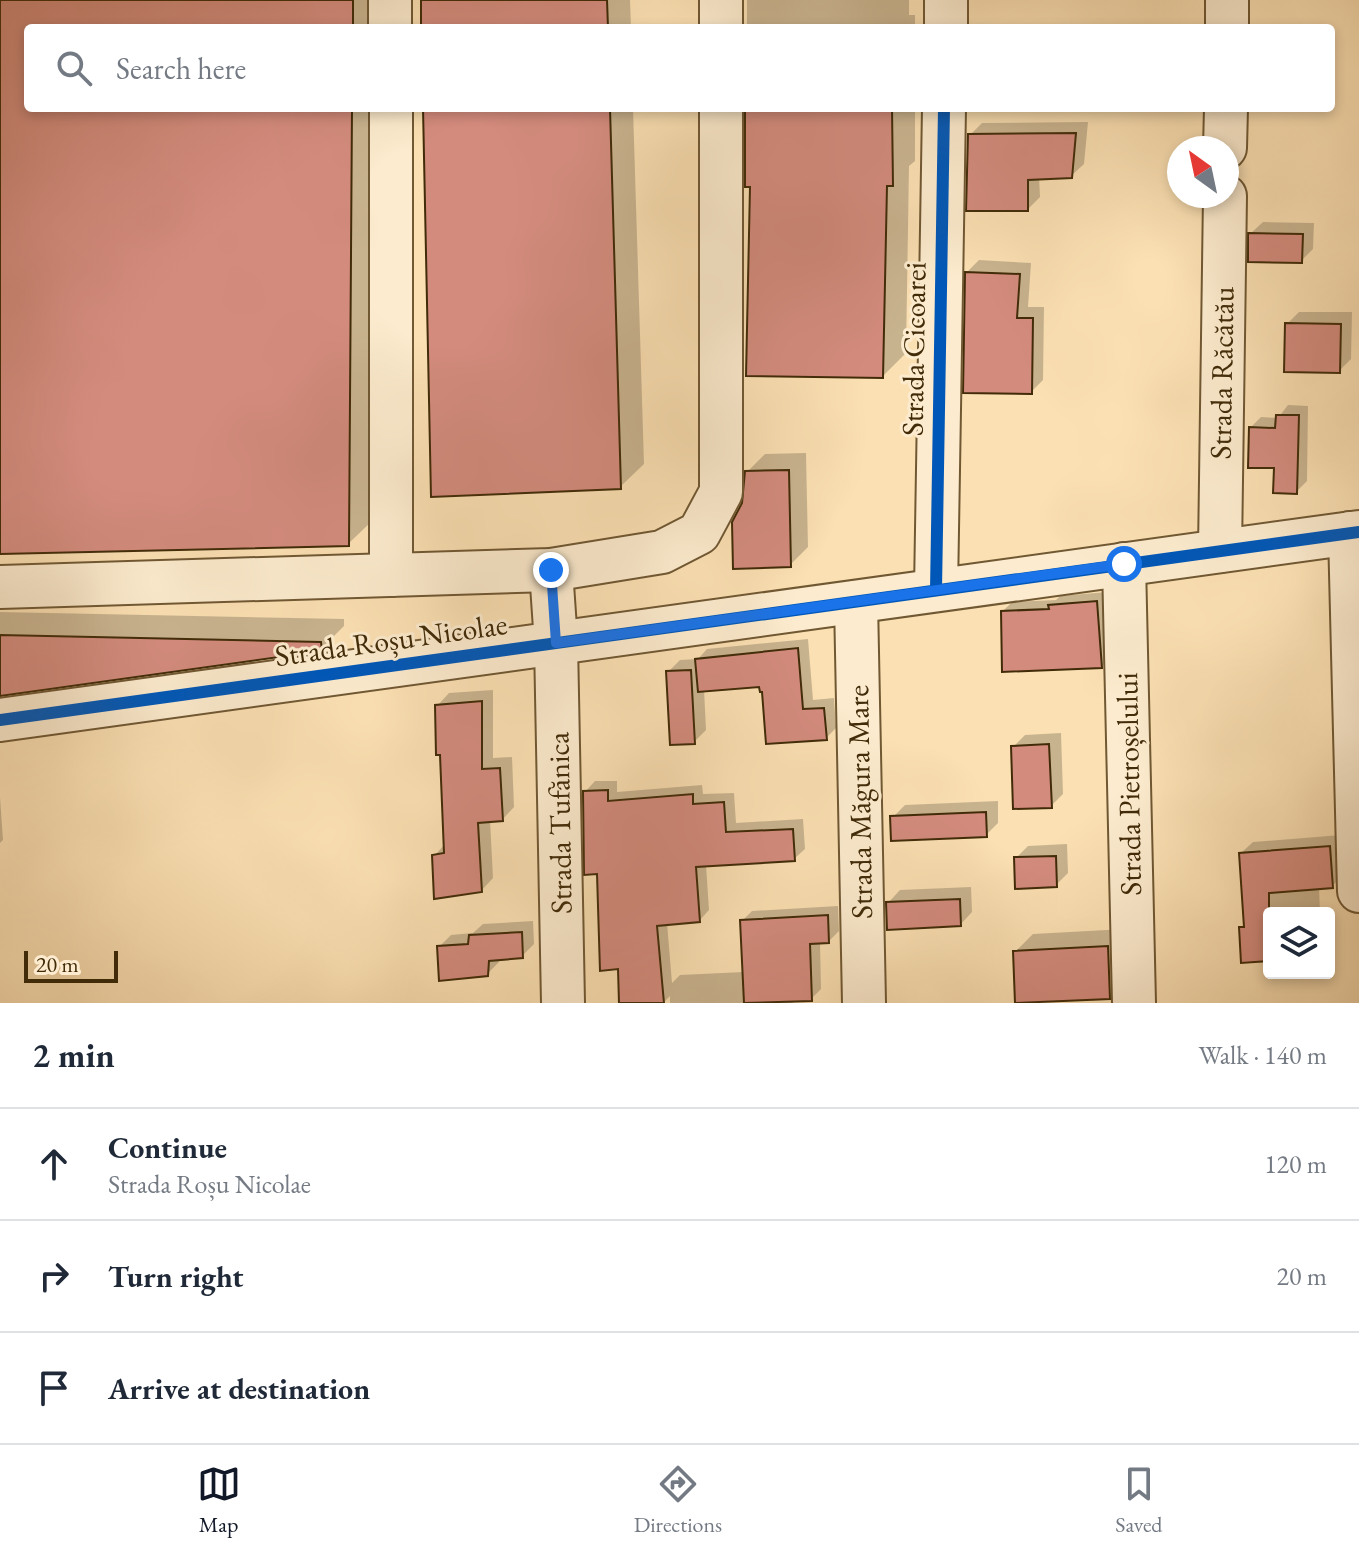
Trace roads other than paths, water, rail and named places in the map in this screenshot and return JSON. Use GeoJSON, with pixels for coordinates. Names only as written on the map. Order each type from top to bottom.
{"type":"FeatureCollection","features":[{"type":"Feature","properties":{"kind":"street"},"geometry":{"type":"LineString","coordinates":[[390,0],[390,24]]}},
{"type":"Feature","properties":{"kind":"street"},"geometry":{"type":"LineString","coordinates":[[721,0],[721,24]]}},
{"type":"Feature","properties":{"kind":"street"},"geometry":{"type":"LineString","coordinates":[[946,0],[946,24]]}},
{"type":"Feature","properties":{"kind":"street"},"geometry":{"type":"LineString","coordinates":[[1227,0],[1227,24]]}},
{"type":"Feature","properties":{"kind":"street"},"geometry":{"type":"LineString","coordinates":[[391,112],[391,575]]}},
{"type":"Feature","properties":{"kind":"street"},"geometry":{"type":"LineString","coordinates":[[0,587],[551,570],[662,552],[699,533],[721,492],[721,112]]}},
{"type":"Feature","properties":{"kind":"street","name":"Strada Cicoarei"},"geometry":{"type":"LineString","coordinates":[[936,590],[944,112]]}},
{"type":"Feature","properties":{"kind":"street"},"geometry":{"type":"LineString","coordinates":[[1225,136],[1226,112]]}},
{"type":"Feature","properties":{"kind":"street","name":"Strada Răcătău"},"geometry":{"type":"LineString","coordinates":[[1220,551],[1225,208]]}},
{"type":"Feature","properties":{"kind":"street"},"geometry":{"type":"LineString","coordinates":[[1354,532],[1359,891]]}},
{"type":"Feature","properties":{"kind":"street","name":"Strada Roșu Nicolae"},"geometry":{"type":"LineString","coordinates":[[0,720],[1354,532]]}},
{"type":"Feature","properties":{"kind":"street","name":"Strada Pietroșelului"},"geometry":{"type":"LineString","coordinates":[[1124,564],[1134,1003]]}},
{"type":"Feature","properties":{"kind":"street","name":"Strada Tufănica"},"geometry":{"type":"LineString","coordinates":[[551,570],[556,643],[563,1003]]}},
{"type":"Feature","properties":{"kind":"street","name":"Strada Măgura Mare"},"geometry":{"type":"LineString","coordinates":[[856,602],[864,1003]]}}]}
